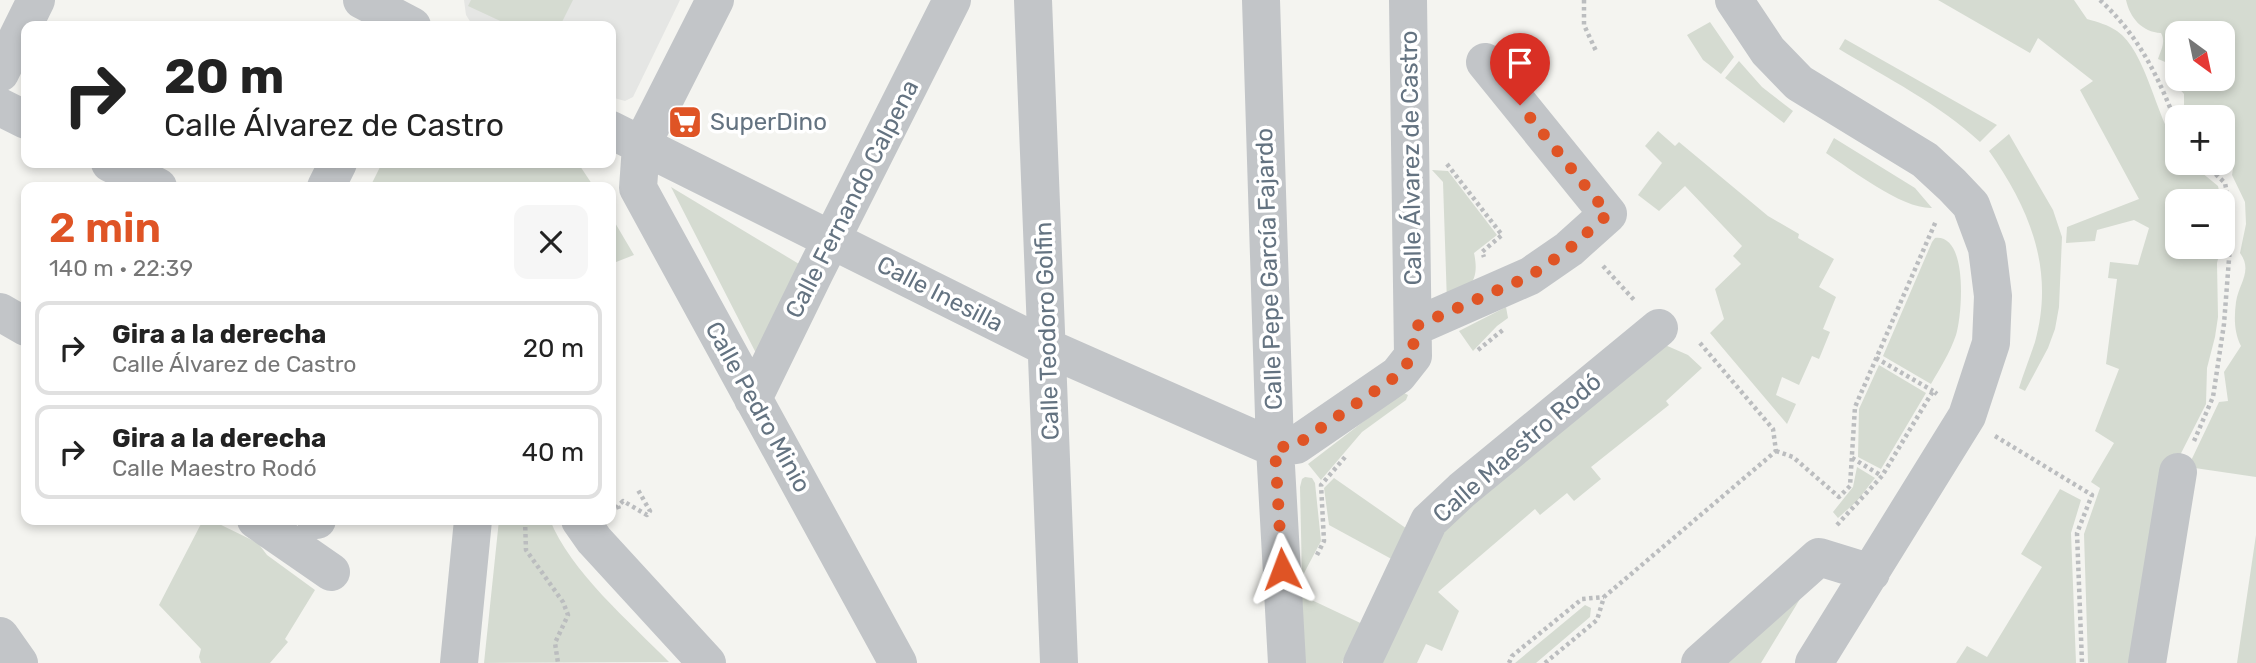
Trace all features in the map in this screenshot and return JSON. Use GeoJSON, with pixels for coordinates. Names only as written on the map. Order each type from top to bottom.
{"type":"FeatureCollection","features":[{"type":"Feature","properties":{"kind":"street"},"geometry":{"type":"LineString","coordinates":[[26,21],[36,0]]}},
{"type":"Feature","properties":{"kind":"street"},"geometry":{"type":"LineString","coordinates":[[362,0],[410,19]]}},
{"type":"Feature","properties":{"kind":"street"},"geometry":{"type":"LineString","coordinates":[[626,138],[715,0]]}},
{"type":"Feature","properties":{"kind":"street","name":"Calle Fernando Calpena"},"geometry":{"type":"LineString","coordinates":[[753,399],[952,0]]}},
{"type":"Feature","properties":{"kind":"street","name":"Calle Teodoro Golfin"},"geometry":{"type":"LineString","coordinates":[[1033,0],[1059,663]]}},
{"type":"Feature","properties":{"kind":"street","name":"Calle Pepe García Fajardo"},"geometry":{"type":"LineString","coordinates":[[1261,0],[1275,448],[1287,663]]}},
{"type":"Feature","properties":{"kind":"street","name":"Calle Álvarez de Castro"},"geometry":{"type":"LineString","coordinates":[[1275,448],[1296,445],[1398,375],[1413,356],[1408,0]]}},
{"type":"Feature","properties":{"kind":"street"},"geometry":{"type":"LineString","coordinates":[[1734,0],[1768,51],[1799,83],[1925,160],[1971,205],[1987,248],[1993,296],[1992,344],[1950,399],[1871,573],[1814,663]]}},
{"type":"Feature","properties":{"kind":"street"},"geometry":{"type":"LineString","coordinates":[[0,73],[21,30]]}},
{"type":"Feature","properties":{"kind":"street"},"geometry":{"type":"LineString","coordinates":[[1414,327],[1530,276],[1569,249],[1608,214],[1485,62]]}},
{"type":"Feature","properties":{"kind":"street"},"geometry":{"type":"LineString","coordinates":[[0,107],[21,118]]}},
{"type":"Feature","properties":{"kind":"street","name":"Calle Inesilla"},"geometry":{"type":"LineString","coordinates":[[626,138],[1048,348],[1275,448]]}},
{"type":"Feature","properties":{"kind":"street","name":"Calle Pedro Minio"},"geometry":{"type":"LineString","coordinates":[[626,138],[638,188],[898,663]]}},
{"type":"Feature","properties":{"kind":"street"},"geometry":{"type":"LineString","coordinates":[[120,168],[148,182]]}},
{"type":"Feature","properties":{"kind":"street"},"geometry":{"type":"LineString","coordinates":[[0,312],[21,324]]}},
{"type":"Feature","properties":{"kind":"street","name":"Calle Maestro Rodó"},"geometry":{"type":"LineString","coordinates":[[1362,663],[1429,521],[1462,490],[1659,328]]}},
{"type":"Feature","properties":{"kind":"street"},"geometry":{"type":"LineString","coordinates":[[2147,663],[2178,472]]}},
{"type":"Feature","properties":{"kind":"street"},"geometry":{"type":"LineString","coordinates":[[263,525],[331,572]]}},
{"type":"Feature","properties":{"kind":"street"},"geometry":{"type":"LineString","coordinates":[[459,663],[473,525]]}},
{"type":"Feature","properties":{"kind":"street"},"geometry":{"type":"LineString","coordinates":[[584,525],[594,540],[707,663]]}},
{"type":"Feature","properties":{"kind":"street"},"geometry":{"type":"LineString","coordinates":[[1700,663],[1819,557],[1871,573]]}},
{"type":"Feature","properties":{"kind":"street"},"geometry":{"type":"LineString","coordinates":[[0,636],[19,663]]}},
{"type":"Feature","properties":{"kind":"path"},"geometry":{"type":"LineString","coordinates":[[1584,0],[1584,25],[1596,51]]}},
{"type":"Feature","properties":{"kind":"path"},"geometry":{"type":"LineString","coordinates":[[2099,0],[2136,41],[2160,79],[2170,105]]}},
{"type":"Feature","properties":{"kind":"path"},"geometry":{"type":"LineString","coordinates":[[1410,131],[1452,169],[1502,235],[1482,252],[1497,291]]}},
{"type":"Feature","properties":{"kind":"path"},"geometry":{"type":"LineString","coordinates":[[2178,472],[2204,423],[2213,397],[2224,324],[2231,213],[2225,183],[2217,175]]}},
{"type":"Feature","properties":{"kind":"path"},"geometry":{"type":"LineString","coordinates":[[1776,451],[1793,457],[1839,497],[1850,485],[1855,407],[1952,184]]}},
{"type":"Feature","properties":{"kind":"path"},"geometry":{"type":"LineString","coordinates":[[1596,258],[1659,328]]}},
{"type":"Feature","properties":{"kind":"path"},"geometry":{"type":"LineString","coordinates":[[1700,343],[1773,429],[1776,451]]}},
{"type":"Feature","properties":{"kind":"path"},"geometry":{"type":"LineString","coordinates":[[1876,358],[1950,399],[2002,441],[2092,495],[2077,533],[2082,663]]}},
{"type":"Feature","properties":{"kind":"path"},"geometry":{"type":"LineString","coordinates":[[1836,526],[1882,476],[1933,391]]}},
{"type":"Feature","properties":{"kind":"path"},"geometry":{"type":"LineString","coordinates":[[1283,595],[1303,584],[1324,541],[1321,485],[1351,450]]}},
{"type":"Feature","properties":{"kind":"path"},"geometry":{"type":"LineString","coordinates":[[1885,483],[1905,450]]}},
{"type":"Feature","properties":{"kind":"path"},"geometry":{"type":"LineString","coordinates":[[1545,663],[1597,620],[1604,597],[1776,451]]}},
{"type":"Feature","properties":{"kind":"path"},"geometry":{"type":"LineString","coordinates":[[1852,458],[1882,476]]}},
{"type":"Feature","properties":{"kind":"path"},"geometry":{"type":"LineString","coordinates":[[624,517],[618,506],[623,501],[647,514],[650,511],[638,490]]}},
{"type":"Feature","properties":{"kind":"path"},"geometry":{"type":"LineString","coordinates":[[525,525],[526,550],[564,602],[568,615],[555,643],[558,663]]}},
{"type":"Feature","properties":{"kind":"path"},"geometry":{"type":"LineString","coordinates":[[1509,663],[1512,656],[1582,599],[1604,597]]}},
{"type":"Feature","properties":{"kind":"shaded area"},"geometry":{"type":"Polygon","coordinates":[[[464,0],[680,0],[633,97],[625,101],[616,98],[616,21],[470,21],[464,0]]]}},
{"type":"Feature","properties":{"kind":"shaded area"},"geometry":{"type":"Polygon","coordinates":[[[471,0],[573,0],[562,21],[500,21],[468,6],[471,0]]]}},
{"type":"Feature","properties":{"kind":"shaded area"},"geometry":{"type":"Polygon","coordinates":[[[1938,0],[2074,0],[2087,19],[2117,31],[2136,53],[2165,123],[2165,175],[2205,175],[2219,189],[2165,189],[2165,259],[2218,259],[2218,317],[2207,368],[2206,404],[2171,473],[2139,663],[2088,663],[2084,534],[2100,488],[2091,482],[2114,443],[2095,431],[2119,369],[2106,364],[2117,279],[2108,278],[2110,262],[2138,265],[2149,228],[2134,220],[2097,230],[2095,241],[2066,243],[2067,227],[2139,199],[2080,90],[2093,81],[2038,38],[2030,53],[1938,0]]]}},
{"type":"Feature","properties":{"kind":"shaded area"},"geometry":{"type":"Polygon","coordinates":[[[2126,0],[2256,0],[2256,477],[2188,467],[2219,402],[2228,401],[2224,372],[2241,346],[2235,313],[2245,271],[2244,259],[2240,253],[2246,224],[2245,202],[2232,175],[2235,175],[2235,105],[2184,105],[2181,91],[2235,91],[2235,21],[2165,21],[2165,62],[2158,59],[2163,43],[2161,33],[2143,27],[2130,13],[2126,0]]]}},
{"type":"Feature","properties":{"kind":"shaded area"},"geometry":{"type":"Polygon","coordinates":[[[1710,22],[1734,57],[1721,74],[1703,60],[1687,35],[1710,22]]]}},
{"type":"Feature","properties":{"kind":"shaded area"},"geometry":{"type":"Polygon","coordinates":[[[1845,39],[1997,125],[1980,142],[1930,104],[1839,49],[1845,39]]]}},
{"type":"Feature","properties":{"kind":"shaded area"},"geometry":{"type":"Polygon","coordinates":[[[1739,61],[1762,87],[1793,111],[1784,123],[1725,78],[1739,61]]]}},
{"type":"Feature","properties":{"kind":"shaded area"},"geometry":{"type":"Polygon","coordinates":[[[1658,131],[1675,146],[1679,142],[1768,216],[1799,234],[1798,238],[1834,259],[1819,287],[1836,297],[1823,329],[1830,332],[1819,359],[1812,356],[1799,385],[1782,377],[1776,395],[1796,404],[1787,424],[1710,333],[1724,319],[1715,289],[1741,264],[1733,256],[1742,246],[1685,186],[1659,211],[1638,195],[1662,163],[1645,146],[1658,131]]]}},
{"type":"Feature","properties":{"kind":"shaded area"},"geometry":{"type":"Polygon","coordinates":[[[2009,134],[2053,210],[2062,237],[2059,307],[2055,329],[2025,391],[2019,388],[2035,342],[2042,290],[2035,241],[2027,218],[2004,173],[1989,151],[2009,134]]]}},
{"type":"Feature","properties":{"kind":"shaded area"},"geometry":{"type":"Polygon","coordinates":[[[1834,138],[1915,188],[1932,208],[1920,207],[1892,196],[1826,153],[1834,138]]]}},
{"type":"Feature","properties":{"kind":"shaded area"},"geometry":{"type":"Polygon","coordinates":[[[380,168],[581,168],[591,182],[372,182],[380,168]]]}},
{"type":"Feature","properties":{"kind":"shaded area"},"geometry":{"type":"Polygon","coordinates":[[[1432,170],[1448,171],[1497,235],[1474,253],[1476,271],[1471,283],[1447,303],[1443,182],[1432,170]]]}},
{"type":"Feature","properties":{"kind":"shaded area"},"geometry":{"type":"Polygon","coordinates":[[[671,187],[804,267],[759,359],[671,187]]]}},
{"type":"Feature","properties":{"kind":"shaded area"},"geometry":{"type":"Polygon","coordinates":[[[616,224],[634,255],[616,262],[616,224]]]}},
{"type":"Feature","properties":{"kind":"shaded area"},"geometry":{"type":"Polygon","coordinates":[[[1935,238],[1946,240],[1953,249],[1958,262],[1961,295],[1956,335],[1931,384],[1883,356],[1935,238]]]}},
{"type":"Feature","properties":{"kind":"shaded area"},"geometry":{"type":"Polygon","coordinates":[[[1506,307],[1508,318],[1473,351],[1459,331],[1506,307]]]}},
{"type":"Feature","properties":{"kind":"shaded area"},"geometry":{"type":"Polygon","coordinates":[[[1656,341],[1688,355],[1702,368],[1666,401],[1669,405],[1591,467],[1601,479],[1574,501],[1567,493],[1540,515],[1535,509],[1438,592],[1459,611],[1442,651],[1426,644],[1417,663],[1376,663],[1440,530],[1656,341]]]}},
{"type":"Feature","properties":{"kind":"shaded area"},"geometry":{"type":"Polygon","coordinates":[[[1879,365],[1926,393],[1881,469],[1858,457],[1859,409],[1879,365]]]}},
{"type":"Feature","properties":{"kind":"shaded area"},"geometry":{"type":"Polygon","coordinates":[[[1402,392],[1408,395],[1406,400],[1362,432],[1321,480],[1308,464],[1402,392]]]}},
{"type":"Feature","properties":{"kind":"shaded area"},"geometry":{"type":"Polygon","coordinates":[[[1857,467],[1875,478],[1857,501],[1838,518],[1833,512],[1853,487],[1857,467]]]}},
{"type":"Feature","properties":{"kind":"shaded area"},"geometry":{"type":"Polygon","coordinates":[[[1305,477],[1312,478],[1315,483],[1321,541],[1302,577],[1300,487],[1305,477]]]}},
{"type":"Feature","properties":{"kind":"shaded area"},"geometry":{"type":"Polygon","coordinates":[[[1334,478],[1410,531],[1397,562],[1329,525],[1324,488],[1334,478]]]}},
{"type":"Feature","properties":{"kind":"shaded area"},"geometry":{"type":"Polygon","coordinates":[[[2060,489],[2081,500],[2071,533],[2076,663],[1956,663],[1967,646],[1987,657],[2042,567],[2021,554],[2060,489]]]}},
{"type":"Feature","properties":{"kind":"shaded area"},"geometry":{"type":"Polygon","coordinates":[[[200,525],[221,525],[258,543],[267,555],[315,590],[285,639],[288,642],[270,663],[201,663],[201,649],[159,605],[200,525]]]}},
{"type":"Feature","properties":{"kind":"shaded area"},"geometry":{"type":"Polygon","coordinates":[[[498,525],[552,525],[586,577],[669,662],[484,663],[498,525]]]}},
{"type":"Feature","properties":{"kind":"shaded area"},"geometry":{"type":"Polygon","coordinates":[[[2256,535],[2256,663],[2237,663],[2256,535]]]}},
{"type":"Feature","properties":{"kind":"shaded area"},"geometry":{"type":"Polygon","coordinates":[[[1301,595],[1371,628],[1348,649],[1342,663],[1305,663],[1301,595]]]}},
{"type":"Feature","properties":{"kind":"shaded area"},"geometry":{"type":"Polygon","coordinates":[[[1800,599],[1761,663],[1721,663],[1800,599]]]}},
{"type":"Feature","properties":{"kind":"shaded area"},"geometry":{"type":"Polygon","coordinates":[[[1585,605],[1591,608],[1590,617],[1536,663],[1515,663],[1585,605]]]}},
{"type":"Feature","properties":{"kind":"place","name":"SuperDino"},"geometry":{"type":"Point","coordinates":[685,122]}},
{"type":"Feature","properties":{"kind":"route"},"geometry":{"type":"LineString","coordinates":[[1282,569],[1275,448],[1296,445],[1398,375],[1413,356],[1414,327],[1530,276],[1569,249],[1608,214],[1520,105]]}}]}
